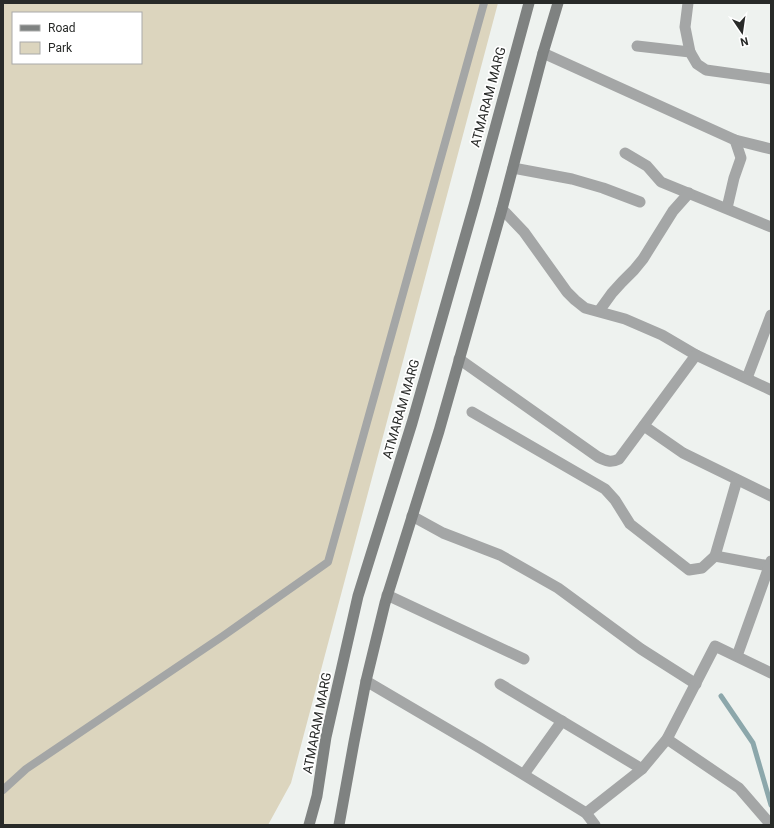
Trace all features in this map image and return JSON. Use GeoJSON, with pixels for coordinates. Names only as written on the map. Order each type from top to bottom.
{"type":"FeatureCollection","features":[{"type":"Feature","properties":{"kind":"main road","name":"ATMARAM MARG"},"geometry":{"type":"LineString","coordinates":[[309,825],[317,796],[326,737],[358,596],[412,423],[475,202],[529,3]]}},
{"type":"Feature","properties":{"kind":"main road"},"geometry":{"type":"LineString","coordinates":[[339,825],[366,681],[387,596],[459,359],[502,210],[558,3]]}},
{"type":"Feature","properties":{"kind":"street"},"geometry":{"type":"LineString","coordinates":[[688,3],[685,27],[690,52],[697,64],[706,70],[771,79]]}},
{"type":"Feature","properties":{"kind":"street"},"geometry":{"type":"LineString","coordinates":[[637,46],[690,52]]}},
{"type":"Feature","properties":{"kind":"street"},"geometry":{"type":"LineString","coordinates":[[543,54],[735,140],[771,149]]}},
{"type":"Feature","properties":{"kind":"street"},"geometry":{"type":"LineString","coordinates":[[726,208],[740,158],[735,140]]}},
{"type":"Feature","properties":{"kind":"street"},"geometry":{"type":"LineString","coordinates":[[625,153],[647,166],[661,182],[771,227]]}},
{"type":"Feature","properties":{"kind":"street"},"geometry":{"type":"LineString","coordinates":[[513,168],[572,179],[603,188],[640,202]]}},
{"type":"Feature","properties":{"kind":"street"},"geometry":{"type":"LineString","coordinates":[[599,311],[612,293],[643,259],[670,216],[689,193]]}},
{"type":"Feature","properties":{"kind":"street"},"geometry":{"type":"LineString","coordinates":[[502,210],[524,232],[574,300],[585,308],[625,319],[650,330],[696,355],[771,390]]}},
{"type":"Feature","properties":{"kind":"street"},"geometry":{"type":"LineString","coordinates":[[747,378],[771,315]]}},
{"type":"Feature","properties":{"kind":"street"},"geometry":{"type":"LineString","coordinates":[[459,359],[598,458],[614,462],[619,459],[696,355]]}},
{"type":"Feature","properties":{"kind":"street"},"geometry":{"type":"LineString","coordinates":[[472,412],[605,489],[615,500],[630,524],[689,570],[702,568],[716,556],[737,480]]}},
{"type":"Feature","properties":{"kind":"street"},"geometry":{"type":"LineString","coordinates":[[644,426],[683,453],[771,496]]}},
{"type":"Feature","properties":{"kind":"street"},"geometry":{"type":"LineString","coordinates":[[412,516],[443,533],[500,555],[558,588],[641,650],[696,684]]}},
{"type":"Feature","properties":{"kind":"street"},"geometry":{"type":"LineString","coordinates":[[716,556],[770,564],[737,656]]}},
{"type":"Feature","properties":{"kind":"street"},"geometry":{"type":"LineString","coordinates":[[387,596],[524,659]]}},
{"type":"Feature","properties":{"kind":"street"},"geometry":{"type":"LineString","coordinates":[[586,813],[642,769],[668,739],[715,646],[771,673]]}},
{"type":"Feature","properties":{"kind":"street"},"geometry":{"type":"LineString","coordinates":[[366,681],[524,774],[586,813],[595,825]]}},
{"type":"Feature","properties":{"kind":"street"},"geometry":{"type":"LineString","coordinates":[[500,684],[642,769]]}},
{"type":"Feature","properties":{"kind":"street"},"geometry":{"type":"LineString","coordinates":[[524,774],[562,721]]}},
{"type":"Feature","properties":{"kind":"street"},"geometry":{"type":"LineString","coordinates":[[668,739],[739,788],[770,825]]}},
{"type":"Feature","properties":{"kind":"lane"},"geometry":{"type":"LineString","coordinates":[[3,790],[26,769],[223,636],[328,562],[484,3]]}},
{"type":"Feature","properties":{"kind":"green space"},"geometry":{"type":"Polygon","coordinates":[[[3,3],[498,3],[291,783],[268,825],[3,825],[3,3]]]}},
{"type":"Feature","properties":{"kind":"waterway"},"geometry":{"type":"LineString","coordinates":[[721,696],[753,743],[771,805]]}}]}
